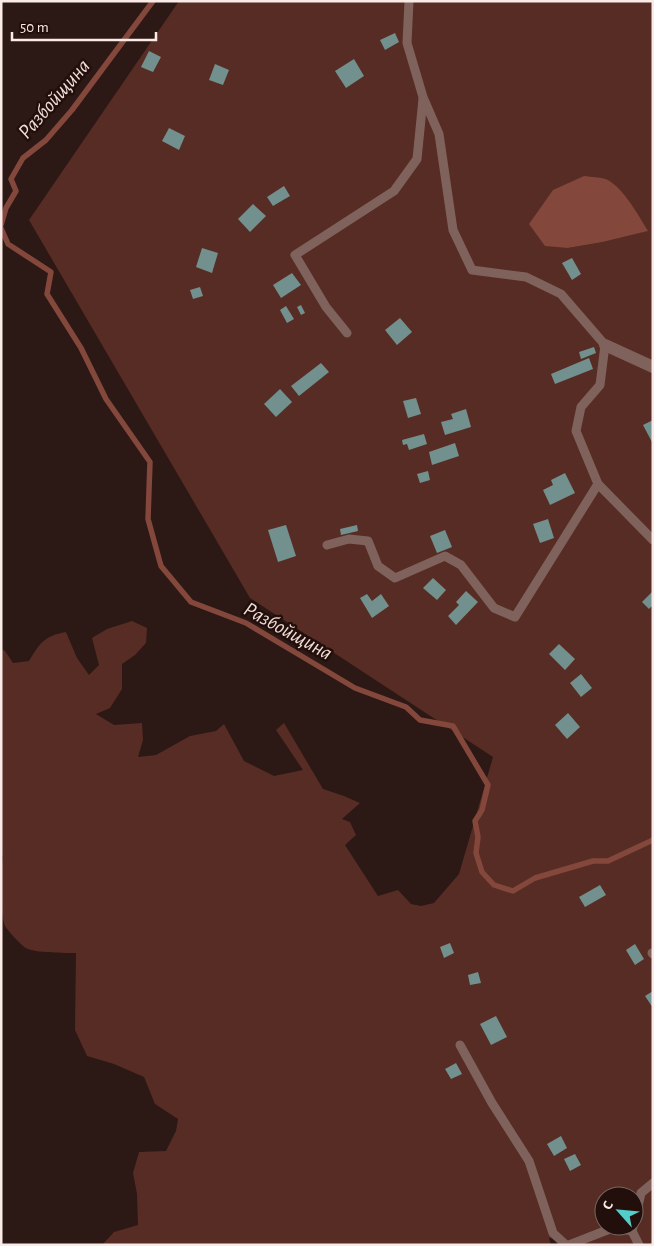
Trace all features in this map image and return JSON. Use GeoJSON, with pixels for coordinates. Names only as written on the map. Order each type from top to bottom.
{"type":"FeatureCollection","features":[{"type":"Feature","properties":{"kind":"street"},"geometry":{"type":"LineString","coordinates":[[605,345],[653,367]]}},
{"type":"Feature","properties":{"kind":"lane"},"geometry":{"type":"LineString","coordinates":[[410,1],[407,43],[423,97],[438,134],[453,230],[472,270],[526,277],[561,294],[605,345],[600,385],[581,406],[576,432],[598,484],[653,540]]}},
{"type":"Feature","properties":{"kind":"lane"},"geometry":{"type":"LineString","coordinates":[[347,333],[326,308],[296,255],[394,191],[417,160],[423,97]]}},
{"type":"Feature","properties":{"kind":"lane"},"geometry":{"type":"LineString","coordinates":[[327,545],[349,539],[368,541],[378,566],[395,578],[445,556],[461,565],[494,608],[515,617],[598,484]]}},
{"type":"Feature","properties":{"kind":"lane"},"geometry":{"type":"LineString","coordinates":[[460,1045],[492,1103],[529,1161],[553,1234],[568,1245],[594,1235]]}},
{"type":"Feature","properties":{"kind":"shaded area"},"geometry":{"type":"Polygon","coordinates":[[[179,1],[653,1],[653,1245],[589,1245],[549,1238],[551,1245],[102,1245],[114,1232],[138,1225],[137,1194],[133,1173],[139,1152],[166,1151],[176,1131],[178,1119],[155,1104],[144,1077],[114,1064],[87,1056],[75,1030],[76,953],[30,950],[21,944],[5,926],[1,891],[3,856],[1,854],[1,649],[5,651],[13,663],[29,661],[43,641],[66,632],[77,658],[89,675],[99,665],[92,638],[107,629],[132,621],[147,628],[146,643],[135,655],[122,664],[122,689],[110,708],[96,714],[114,725],[142,723],[143,740],[138,757],[156,755],[190,736],[216,731],[224,724],[244,761],[274,776],[303,770],[276,730],[284,723],[323,789],[360,803],[342,819],[350,822],[356,835],[345,845],[378,896],[398,890],[411,904],[421,906],[434,903],[459,874],[493,757],[250,598],[29,220],[179,1]],[[608,180],[568,248],[647,231],[630,204],[608,180]]]}},
{"type":"Feature","properties":{"kind":"shaded area"},"geometry":{"type":"Polygon","coordinates":[[[584,176],[606,179],[614,184],[631,203],[648,231],[568,248],[545,246],[529,224],[553,190],[584,176]]]}},
{"type":"Feature","properties":{"kind":"building"},"geometry":{"type":"Polygon","coordinates":[[[395,33],[399,42],[385,50],[380,40],[395,33]]]}},
{"type":"Feature","properties":{"kind":"building"},"geometry":{"type":"Polygon","coordinates":[[[149,51],[161,57],[153,72],[141,67],[149,51]]]}},
{"type":"Feature","properties":{"kind":"building"},"geometry":{"type":"Polygon","coordinates":[[[354,59],[364,76],[346,88],[335,71],[354,59]]]}},
{"type":"Feature","properties":{"kind":"building"},"geometry":{"type":"Polygon","coordinates":[[[215,64],[229,70],[223,85],[209,80],[215,64]]]}},
{"type":"Feature","properties":{"kind":"building"},"geometry":{"type":"Polygon","coordinates":[[[169,128],[185,136],[179,150],[162,141],[169,128]]]}},
{"type":"Feature","properties":{"kind":"building"},"geometry":{"type":"Polygon","coordinates":[[[284,186],[290,196],[273,206],[267,197],[284,186]]]}},
{"type":"Feature","properties":{"kind":"building"},"geometry":{"type":"Polygon","coordinates":[[[253,204],[266,216],[250,232],[238,219],[253,204]]]}},
{"type":"Feature","properties":{"kind":"building"},"geometry":{"type":"Polygon","coordinates":[[[202,248],[218,253],[212,273],[196,267],[202,248]]]}},
{"type":"Feature","properties":{"kind":"building"},"geometry":{"type":"Polygon","coordinates":[[[572,258],[581,274],[572,280],[562,263],[572,258]]]}},
{"type":"Feature","properties":{"kind":"building"},"geometry":{"type":"Polygon","coordinates":[[[292,273],[301,285],[281,298],[273,285],[292,273]]]}},
{"type":"Feature","properties":{"kind":"building"},"geometry":{"type":"Polygon","coordinates":[[[200,287],[203,296],[193,299],[190,290],[200,287]]]}},
{"type":"Feature","properties":{"kind":"building"},"geometry":{"type":"Polygon","coordinates":[[[301,305],[305,313],[301,315],[297,307],[301,305]]]}},
{"type":"Feature","properties":{"kind":"building"},"geometry":{"type":"Polygon","coordinates":[[[286,306],[294,319],[287,323],[280,310],[286,306]]]}},
{"type":"Feature","properties":{"kind":"building"},"geometry":{"type":"Polygon","coordinates":[[[400,318],[412,332],[397,345],[385,330],[400,318]]]}},
{"type":"Feature","properties":{"kind":"building"},"geometry":{"type":"Polygon","coordinates":[[[594,347],[596,353],[581,359],[579,352],[594,347]]]}},
{"type":"Feature","properties":{"kind":"building"},"geometry":{"type":"Polygon","coordinates":[[[589,358],[593,369],[555,384],[551,374],[589,358]]]}},
{"type":"Feature","properties":{"kind":"building"},"geometry":{"type":"Polygon","coordinates":[[[321,363],[329,372],[299,396],[291,386],[321,363]]]}},
{"type":"Feature","properties":{"kind":"building"},"geometry":{"type":"Polygon","coordinates":[[[280,389],[292,402],[276,417],[264,404],[280,389]]]}},
{"type":"Feature","properties":{"kind":"building"},"geometry":{"type":"Polygon","coordinates":[[[416,398],[421,414],[408,418],[403,401],[416,398]]]}},
{"type":"Feature","properties":{"kind":"building"},"geometry":{"type":"Polygon","coordinates":[[[466,409],[471,427],[445,435],[441,422],[453,419],[451,414],[466,409]]]}},
{"type":"Feature","properties":{"kind":"building"},"geometry":{"type":"Polygon","coordinates":[[[653,420],[653,444],[643,425],[653,420]]]}},
{"type":"Feature","properties":{"kind":"building"},"geometry":{"type":"Polygon","coordinates":[[[424,434],[427,444],[409,450],[407,444],[403,445],[402,440],[424,434]]]}},
{"type":"Feature","properties":{"kind":"building"},"geometry":{"type":"Polygon","coordinates":[[[455,443],[459,456],[432,465],[429,452],[455,443]]]}},
{"type":"Feature","properties":{"kind":"building"},"geometry":{"type":"Polygon","coordinates":[[[428,471],[430,480],[420,483],[417,474],[428,471]]]}},
{"type":"Feature","properties":{"kind":"building"},"geometry":{"type":"Polygon","coordinates":[[[565,473],[575,493],[550,505],[543,490],[553,485],[551,480],[565,473]]]}},
{"type":"Feature","properties":{"kind":"building"},"geometry":{"type":"Polygon","coordinates":[[[548,519],[554,538],[540,543],[533,524],[548,519]]]}},
{"type":"Feature","properties":{"kind":"building"},"geometry":{"type":"Polygon","coordinates":[[[286,525],[296,556],[278,562],[268,530],[286,525]]]}},
{"type":"Feature","properties":{"kind":"building"},"geometry":{"type":"Polygon","coordinates":[[[357,525],[358,531],[341,535],[340,529],[357,525]]]}},
{"type":"Feature","properties":{"kind":"building"},"geometry":{"type":"Polygon","coordinates":[[[445,530],[452,547],[437,553],[430,536],[445,530]]]}},
{"type":"Feature","properties":{"kind":"building"},"geometry":{"type":"Polygon","coordinates":[[[433,578],[446,590],[437,600],[423,588],[433,578]]]}},
{"type":"Feature","properties":{"kind":"building"},"geometry":{"type":"Polygon","coordinates":[[[466,591],[478,602],[456,625],[448,616],[459,605],[456,602],[466,591]]]}},
{"type":"Feature","properties":{"kind":"building"},"geometry":{"type":"Polygon","coordinates":[[[653,591],[653,605],[649,609],[642,602],[653,591]]]}},
{"type":"Feature","properties":{"kind":"building"},"geometry":{"type":"Polygon","coordinates":[[[367,594],[372,601],[381,594],[389,606],[372,618],[360,598],[367,594]]]}},
{"type":"Feature","properties":{"kind":"building"},"geometry":{"type":"Polygon","coordinates":[[[559,644],[575,659],[565,670],[549,654],[559,644]]]}},
{"type":"Feature","properties":{"kind":"building"},"geometry":{"type":"Polygon","coordinates":[[[581,674],[592,688],[581,697],[570,683],[581,674]]]}},
{"type":"Feature","properties":{"kind":"building"},"geometry":{"type":"Polygon","coordinates":[[[568,713],[580,727],[567,739],[555,725],[568,713]]]}},
{"type":"Feature","properties":{"kind":"building"},"geometry":{"type":"Polygon","coordinates":[[[600,885],[606,895],[585,907],[579,897],[600,885]]]}},
{"type":"Feature","properties":{"kind":"building"},"geometry":{"type":"Polygon","coordinates":[[[450,943],[454,953],[444,958],[440,947],[450,943]]]}},
{"type":"Feature","properties":{"kind":"building"},"geometry":{"type":"Polygon","coordinates":[[[635,944],[644,959],[635,965],[626,950],[635,944]]]}},
{"type":"Feature","properties":{"kind":"building"},"geometry":{"type":"Polygon","coordinates":[[[478,972],[481,983],[470,985],[468,975],[478,972]]]}},
{"type":"Feature","properties":{"kind":"building"},"geometry":{"type":"Polygon","coordinates":[[[653,991],[653,1008],[645,996],[653,991]]]}},
{"type":"Feature","properties":{"kind":"building"},"geometry":{"type":"Polygon","coordinates":[[[496,1016],[507,1037],[491,1045],[480,1024],[496,1016]]]}},
{"type":"Feature","properties":{"kind":"building"},"geometry":{"type":"Polygon","coordinates":[[[456,1063],[462,1074],[451,1079],[445,1069],[456,1063]]]}},
{"type":"Feature","properties":{"kind":"building"},"geometry":{"type":"Polygon","coordinates":[[[561,1136],[567,1148],[554,1156],[547,1144],[561,1136]]]}},
{"type":"Feature","properties":{"kind":"building"},"geometry":{"type":"Polygon","coordinates":[[[575,1154],[581,1165],[570,1171],[564,1159],[575,1154]]]}},
{"type":"Feature","properties":{"kind":"waterway","name":"Разбойщина"},"geometry":{"type":"LineString","coordinates":[[1,225],[6,208],[16,191],[11,179],[23,158],[46,140],[72,110],[153,1]]}},
{"type":"Feature","properties":{"kind":"waterway","name":"Разбойщина"},"geometry":{"type":"LineString","coordinates":[[1,228],[8,244],[51,272],[47,294],[81,348],[106,399],[150,462],[148,519],[161,566],[191,602],[246,623],[355,688],[406,707],[420,720],[453,726],[488,785],[482,810],[475,821],[478,837],[476,853],[482,872],[494,885],[513,891],[535,878],[593,861],[608,861],[653,840]]}}]}
